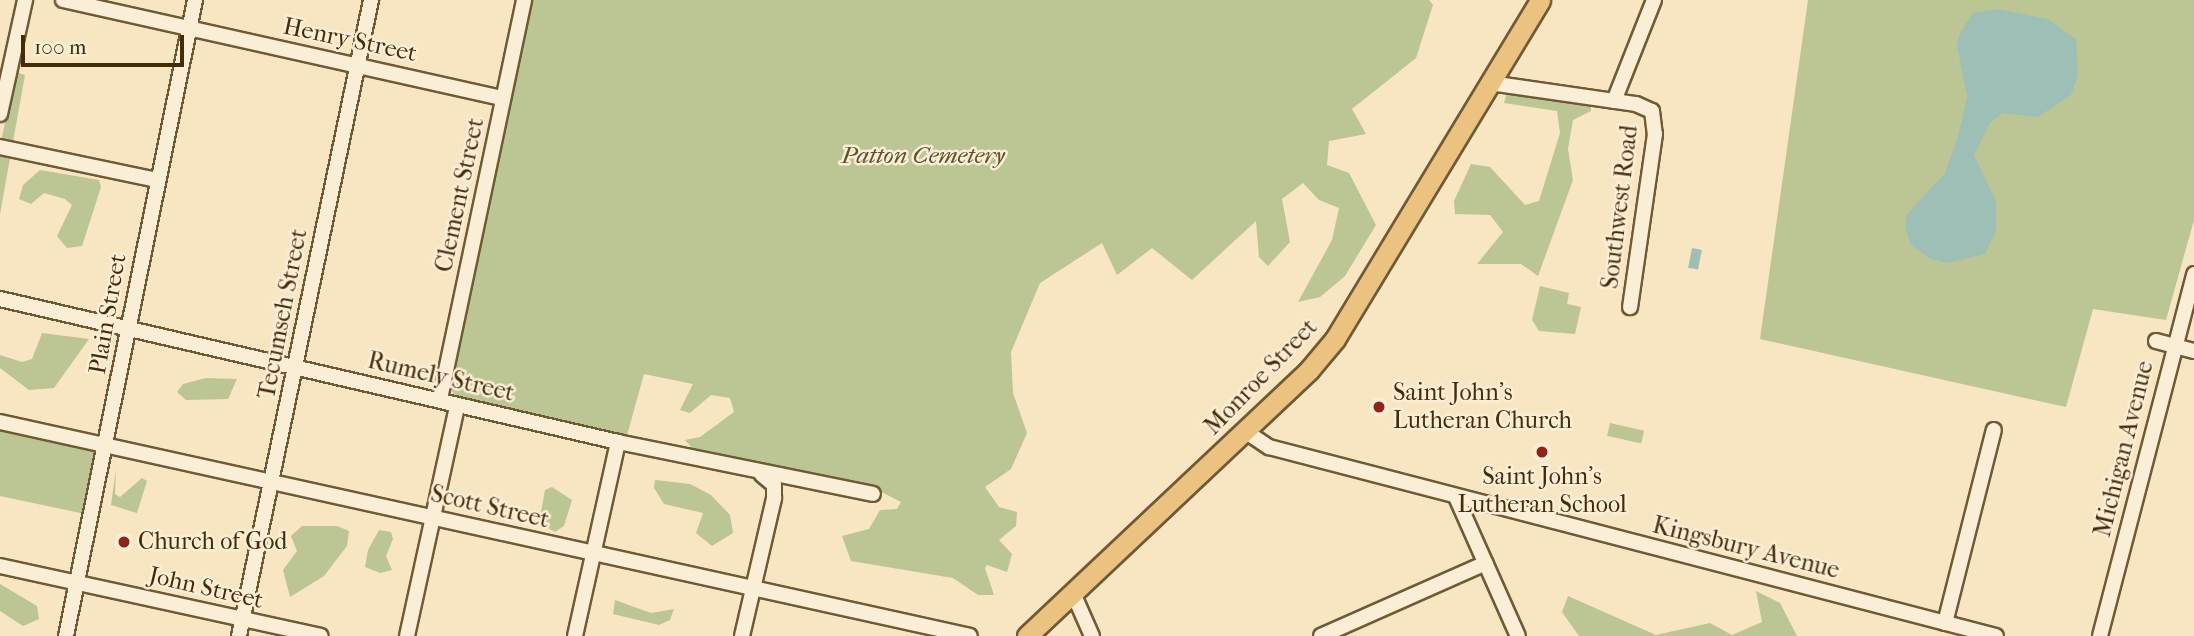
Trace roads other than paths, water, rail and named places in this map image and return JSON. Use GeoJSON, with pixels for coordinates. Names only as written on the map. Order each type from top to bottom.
{"type":"FeatureCollection","features":[{"type":"Feature","properties":{"kind":"main road","name":"Monroe Street"},"geometry":{"type":"LineString","coordinates":[[1027,636],[1245,431],[1335,339],[1540,0]]}},
{"type":"Feature","properties":{"kind":"street"},"geometry":{"type":"LineString","coordinates":[[0,114],[24,0]]}},
{"type":"Feature","properties":{"kind":"street","name":"Henry Street"},"geometry":{"type":"LineString","coordinates":[[63,0],[503,98]]}},
{"type":"Feature","properties":{"kind":"street","name":"Plain Street"},"geometry":{"type":"LineString","coordinates":[[66,636],[195,0]]}},
{"type":"Feature","properties":{"kind":"street","name":"Tecumseh Street"},"geometry":{"type":"LineString","coordinates":[[239,636],[371,0]]}},
{"type":"Feature","properties":{"kind":"street","name":"Clement Street"},"geometry":{"type":"LineString","coordinates":[[440,399],[524,0]]}},
{"type":"Feature","properties":{"kind":"street"},"geometry":{"type":"LineString","coordinates":[[1614,101],[1654,0]]}},
{"type":"Feature","properties":{"kind":"street","name":"Southwest Road"},"geometry":{"type":"LineString","coordinates":[[1490,83],[1648,108],[1656,123],[1630,307]]}},
{"type":"Feature","properties":{"kind":"street"},"geometry":{"type":"LineString","coordinates":[[0,147],[157,180]]}},
{"type":"Feature","properties":{"kind":"street","name":"Michigan Avenue"},"geometry":{"type":"LineString","coordinates":[[2100,636],[2194,274]]}},
{"type":"Feature","properties":{"kind":"street","name":"Rumely Street"},"geometry":{"type":"LineString","coordinates":[[0,299],[761,474],[873,494]]}},
{"type":"Feature","properties":{"kind":"street"},"geometry":{"type":"LineString","coordinates":[[2156,341],[2194,351]]}},
{"type":"Feature","properties":{"kind":"street"},"geometry":{"type":"LineString","coordinates":[[407,636],[457,406]]}},
{"type":"Feature","properties":{"kind":"street","name":"Scott Street"},"geometry":{"type":"LineString","coordinates":[[0,422],[970,636]]}},
{"type":"Feature","properties":{"kind":"street"},"geometry":{"type":"LineString","coordinates":[[1945,623],[1994,430]]}},
{"type":"Feature","properties":{"kind":"street","name":"Kingsbury Avenue"},"geometry":{"type":"LineString","coordinates":[[1245,431],[1269,447],[1996,636]]}},
{"type":"Feature","properties":{"kind":"street"},"geometry":{"type":"LineString","coordinates":[[575,636],[618,442]]}},
{"type":"Feature","properties":{"kind":"street"},"geometry":{"type":"LineString","coordinates":[[742,636],[774,498],[774,485],[761,474]]}},
{"type":"Feature","properties":{"kind":"street"},"geometry":{"type":"LineString","coordinates":[[1456,497],[1518,636]]}},
{"type":"Feature","properties":{"kind":"street"},"geometry":{"type":"LineString","coordinates":[[1321,636],[1486,563]]}},
{"type":"Feature","properties":{"kind":"street","name":"John Street"},"geometry":{"type":"LineString","coordinates":[[0,566],[320,636]]}},
{"type":"Feature","properties":{"kind":"street"},"geometry":{"type":"LineString","coordinates":[[1073,593],[1092,636]]}},
{"type":"Feature","properties":{"kind":"water"},"geometry":{"type":"Polygon","coordinates":[[[1998,9],[2048,19],[2076,39],[2078,75],[2071,95],[2038,117],[2003,113],[1990,123],[1974,155],[1996,201],[1996,231],[1985,254],[1947,263],[1929,258],[1911,245],[1905,227],[1907,214],[1945,173],[1958,137],[1967,97],[1957,45],[1960,33],[1973,13],[1998,9]]]}},
{"type":"Feature","properties":{"kind":"water"},"geometry":{"type":"Polygon","coordinates":[[[1692,248],[1702,250],[1698,270],[1688,268],[1692,248]]]}},
{"type":"Feature","properties":{"kind":"place","name":"Saint John's Lutheran Church"},"geometry":{"type":"Point","coordinates":[1379,407]}},
{"type":"Feature","properties":{"kind":"place","name":"Saint John's Lutheran School"},"geometry":{"type":"Point","coordinates":[1542,452]}},
{"type":"Feature","properties":{"kind":"place","name":"Church of God"},"geometry":{"type":"Point","coordinates":[124,542]}},
{"type":"Feature","properties":{"kind":"park label","name":"Patton Cemetery"},"geometry":{"type":"Point","coordinates":[923,156]}}]}
